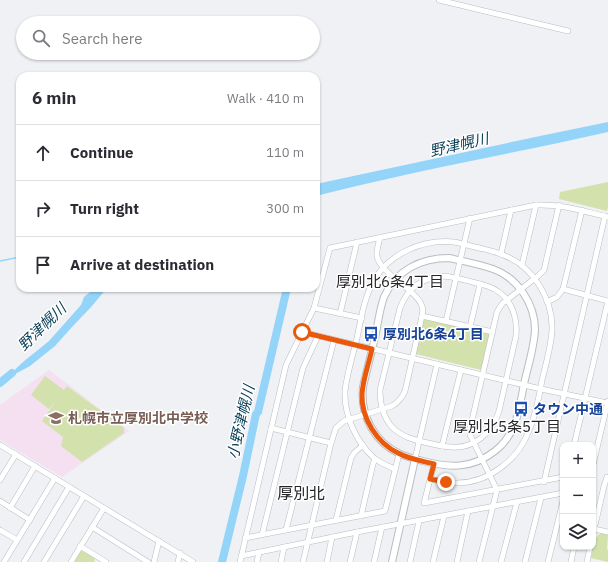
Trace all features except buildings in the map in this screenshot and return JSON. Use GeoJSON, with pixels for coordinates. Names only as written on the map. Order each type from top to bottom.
{"type":"FeatureCollection","features":[{"type":"Feature","properties":{"kind":"street"},"geometry":{"type":"LineString","coordinates":[[439,0],[568,31]]}},
{"type":"Feature","properties":{"kind":"street"},"geometry":{"type":"LineString","coordinates":[[522,265],[536,205]]}},
{"type":"Feature","properties":{"kind":"street"},"geometry":{"type":"LineString","coordinates":[[320,286],[330,248],[536,205],[559,205],[606,217],[544,482]]}},
{"type":"Feature","properties":{"kind":"street"},"geometry":{"type":"LineString","coordinates":[[481,562],[497,490],[470,435],[470,429],[500,307],[544,270],[559,205]]}},
{"type":"Feature","properties":{"kind":"street"},"geometry":{"type":"LineString","coordinates":[[501,254],[511,210]]}},
{"type":"Feature","properties":{"kind":"street"},"geometry":{"type":"LineString","coordinates":[[547,302],[557,297],[563,290],[582,210]]}},
{"type":"Feature","properties":{"kind":"street"},"geometry":{"type":"LineString","coordinates":[[446,321],[470,218]]}},
{"type":"Feature","properties":{"kind":"street"},"geometry":{"type":"LineString","coordinates":[[304,562],[331,443],[336,428],[344,421],[392,406],[399,402],[405,391],[413,358],[423,308],[417,298],[379,262],[377,251],[380,237]]}},
{"type":"Feature","properties":{"kind":"street"},"geometry":{"type":"LineString","coordinates":[[340,314],[357,242]]}},
{"type":"Feature","properties":{"kind":"street"},"geometry":{"type":"LineString","coordinates":[[395,469],[375,459],[363,445],[352,427],[346,407],[345,393],[347,378],[362,318],[373,282],[384,268],[401,253],[430,243],[454,242],[501,254],[522,265],[535,278],[547,302],[552,319],[551,339],[532,422],[522,445],[508,462],[498,470],[476,480],[458,483],[430,479]]}},
{"type":"Feature","properties":{"kind":"street"},"geometry":{"type":"LineString","coordinates":[[449,258],[492,268],[498,271],[511,279],[530,304],[534,322],[534,337],[518,416],[511,433],[501,446],[482,460],[465,466],[446,466],[415,459],[399,454],[388,447],[376,436],[372,429],[365,414],[363,405],[363,387],[384,299],[396,279],[412,267],[428,260],[449,258]]}},
{"type":"Feature","properties":{"kind":"street"},"geometry":{"type":"LineString","coordinates":[[444,276],[456,278],[488,286],[497,291],[507,300],[514,311],[517,329],[495,423],[482,438],[474,443],[452,448],[406,438],[395,430],[384,415],[380,390],[404,297],[420,282],[431,278],[444,276]]}},
{"type":"Feature","properties":{"kind":"street"},"geometry":{"type":"LineString","coordinates":[[470,327],[480,284]]}},
{"type":"Feature","properties":{"kind":"street"},"geometry":{"type":"LineString","coordinates":[[563,290],[608,301],[575,442]]}},
{"type":"Feature","properties":{"kind":"street"},"geometry":{"type":"LineString","coordinates":[[240,559],[286,365],[314,308],[318,292]]}},
{"type":"Feature","properties":{"kind":"street"},"geometry":{"type":"LineString","coordinates":[[314,308],[362,318]]}},
{"type":"Feature","properties":{"kind":"street"},"geometry":{"type":"LineString","coordinates":[[422,316],[493,332]]}},
{"type":"Feature","properties":{"kind":"street"},"geometry":{"type":"LineString","coordinates":[[302,332],[540,389],[608,402],[596,452]]}},
{"type":"Feature","properties":{"kind":"street"},"geometry":{"type":"LineString","coordinates":[[262,535],[303,368],[318,336]]}},
{"type":"Feature","properties":{"kind":"street"},"geometry":{"type":"LineString","coordinates":[[286,530],[334,340]]}},
{"type":"Feature","properties":{"kind":"street"},"geometry":{"type":"LineString","coordinates":[[392,562],[437,364]]}},
{"type":"Feature","properties":{"kind":"street"},"geometry":{"type":"LineString","coordinates":[[442,446],[461,370]]}},
{"type":"Feature","properties":{"kind":"street"},"geometry":{"type":"LineString","coordinates":[[271,428],[331,443]]}},
{"type":"Feature","properties":{"kind":"street"},"geometry":{"type":"LineString","coordinates":[[0,445],[193,562]]}},
{"type":"Feature","properties":{"kind":"street"},"geometry":{"type":"LineString","coordinates":[[336,520],[351,458],[363,445]]}},
{"type":"Feature","properties":{"kind":"street"},"geometry":{"type":"LineString","coordinates":[[1,477],[16,454]]}},
{"type":"Feature","properties":{"kind":"street"},"geometry":{"type":"LineString","coordinates":[[245,538],[385,511],[399,454]]}},
{"type":"Feature","properties":{"kind":"street"},"geometry":{"type":"LineString","coordinates":[[361,516],[372,464],[375,459]]}},
{"type":"Feature","properties":{"kind":"street"},"geometry":{"type":"LineString","coordinates":[[434,464],[424,503],[560,479]]}},
{"type":"Feature","properties":{"kind":"street"},"geometry":{"type":"LineString","coordinates":[[10,508],[35,466]]}},
{"type":"Feature","properties":{"kind":"street"},"geometry":{"type":"LineString","coordinates":[[596,520],[607,477]]}},
{"type":"Feature","properties":{"kind":"street"},"geometry":{"type":"LineString","coordinates":[[4,562],[55,478]]}},
{"type":"Feature","properties":{"kind":"street"},"geometry":{"type":"LineString","coordinates":[[24,562],[69,486]]}},
{"type":"Feature","properties":{"kind":"street"},"geometry":{"type":"LineString","coordinates":[[240,559],[259,552],[332,537],[560,494]]}},
{"type":"Feature","properties":{"kind":"street"},"geometry":{"type":"LineString","coordinates":[[44,562],[84,496]]}},
{"type":"Feature","properties":{"kind":"street"},"geometry":{"type":"LineString","coordinates":[[525,562],[541,498]]}},
{"type":"Feature","properties":{"kind":"street"},"geometry":{"type":"LineString","coordinates":[[0,501],[30,520]]}},
{"type":"Feature","properties":{"kind":"street"},"geometry":{"type":"LineString","coordinates":[[501,562],[517,502]]}},
{"type":"Feature","properties":{"kind":"street"},"geometry":{"type":"LineString","coordinates":[[71,562],[104,508]]}},
{"type":"Feature","properties":{"kind":"street"},"geometry":{"type":"LineString","coordinates":[[457,562],[468,511]]}},
{"type":"Feature","properties":{"kind":"street"},"geometry":{"type":"LineString","coordinates":[[548,562],[560,513]]}},
{"type":"Feature","properties":{"kind":"street"},"geometry":{"type":"LineString","coordinates":[[433,562],[444,516]]}},
{"type":"Feature","properties":{"kind":"street"},"geometry":{"type":"LineString","coordinates":[[410,562],[419,521]]}},
{"type":"Feature","properties":{"kind":"street"},"geometry":{"type":"LineString","coordinates":[[92,527],[148,562]]}},
{"type":"Feature","properties":{"kind":"street"},"geometry":{"type":"LineString","coordinates":[[374,562],[382,527]]}},
{"type":"Feature","properties":{"kind":"street"},"geometry":{"type":"LineString","coordinates":[[596,529],[608,532]]}},
{"type":"Feature","properties":{"kind":"street"},"geometry":{"type":"LineString","coordinates":[[0,530],[17,540]]}},
{"type":"Feature","properties":{"kind":"street"},"geometry":{"type":"LineString","coordinates":[[350,562],[357,532]]}},
{"type":"Feature","properties":{"kind":"street"},"geometry":{"type":"LineString","coordinates":[[327,562],[332,537]]}},
{"type":"Feature","properties":{"kind":"street"},"geometry":{"type":"LineString","coordinates":[[154,562],[159,541]]}},
{"type":"Feature","properties":{"kind":"street"},"geometry":{"type":"LineString","coordinates":[[80,546],[99,560],[106,562]]}},
{"type":"Feature","properties":{"kind":"street"},"geometry":{"type":"LineString","coordinates":[[281,562],[284,547]]}},
{"type":"Feature","properties":{"kind":"street"},"geometry":{"type":"LineString","coordinates":[[571,562],[573,550]]}},
{"type":"Feature","properties":{"kind":"street"},"geometry":{"type":"LineString","coordinates":[[587,562],[589,550]]}},
{"type":"Feature","properties":{"kind":"street"},"geometry":{"type":"LineString","coordinates":[[257,562],[259,552]]}},
{"type":"Feature","properties":{"kind":"street"},"geometry":{"type":"LineString","coordinates":[[178,562],[180,554]]}},
{"type":"Feature","properties":{"kind":"shaded area","name":"札幌市立厚別北中学校"},"geometry":{"type":"Polygon","coordinates":[[[49,370],[129,431],[62,477],[0,440],[0,405],[49,370]]]}},
{"type":"Feature","properties":{"kind":"green space"},"geometry":{"type":"Polygon","coordinates":[[[608,182],[607,211],[559,199],[560,192],[608,182]]]}},
{"type":"Feature","properties":{"kind":"green space"},"geometry":{"type":"Polygon","coordinates":[[[424,318],[490,333],[481,370],[416,354],[424,318]]]}},
{"type":"Feature","properties":{"kind":"green space"},"geometry":{"type":"Polygon","coordinates":[[[45,376],[64,390],[67,386],[124,428],[124,433],[82,462],[61,446],[63,437],[42,421],[56,401],[49,409],[31,395],[45,376]]]}},
{"type":"Feature","properties":{"kind":"green space"},"geometry":{"type":"Polygon","coordinates":[[[601,533],[608,535],[608,562],[591,558],[593,550],[596,550],[596,537],[601,533]]]}},
{"type":"Feature","properties":{"kind":"green space"},"geometry":{"type":"Polygon","coordinates":[[[83,551],[95,558],[94,562],[74,562],[80,552],[83,551]]]}},
{"type":"Feature","properties":{"kind":"water"},"geometry":{"type":"Polygon","coordinates":[[[608,122],[608,132],[320,195],[320,183],[608,122]]]}},
{"type":"Feature","properties":{"kind":"water"},"geometry":{"type":"Polygon","coordinates":[[[90,292],[104,292],[55,346],[30,366],[4,380],[49,341],[81,305],[84,297],[90,292]]]}},
{"type":"Feature","properties":{"kind":"waterway"},"geometry":{"type":"LineString","coordinates":[[0,261],[16,258]]}},
{"type":"Feature","properties":{"kind":"waterway","name":"小野津幌川"},"geometry":{"type":"LineString","coordinates":[[222,562],[286,292]]}},
{"type":"Feature","properties":{"kind":"waterway","name":"野津幌川"},"geometry":{"type":"LineString","coordinates":[[0,383],[12,373]]}},
{"type":"Feature","properties":{"kind":"place","name":"厚別北6条4丁目"},"geometry":{"type":"Point","coordinates":[371,334]}},
{"type":"Feature","properties":{"kind":"place","name":"タウン中通"},"geometry":{"type":"Point","coordinates":[521,409]}},
{"type":"Feature","properties":{"kind":"place","name":"札幌市立厚別北中学校"},"geometry":{"type":"Point","coordinates":[56,418]}},
{"type":"Feature","properties":{"kind":"district","name":"厚別北6条4丁目"},"geometry":{"type":"Point","coordinates":[390,282]}},
{"type":"Feature","properties":{"kind":"district","name":"厚別北5条5丁目"},"geometry":{"type":"Point","coordinates":[507,427]}},
{"type":"Feature","properties":{"kind":"district","name":"厚別北"},"geometry":{"type":"Point","coordinates":[301,493]}},
{"type":"Feature","properties":{"kind":"route"},"geometry":{"type":"LineString","coordinates":[[302,332],[372,349],[362,395],[365,414],[372,429],[382,442],[399,454],[434,464],[430,479],[446,482]]}}]}
